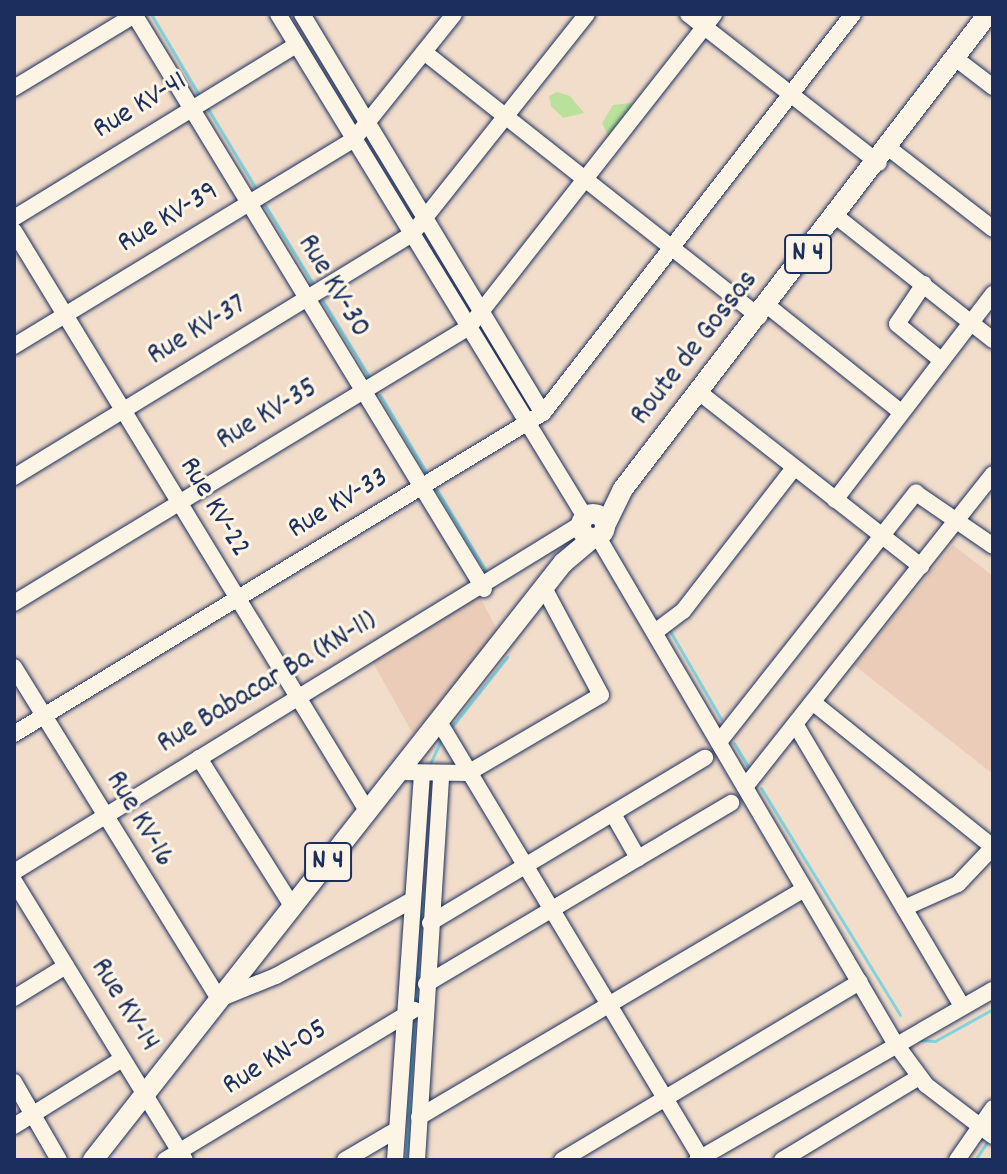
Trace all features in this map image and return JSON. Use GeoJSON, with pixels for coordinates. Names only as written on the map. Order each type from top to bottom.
{"type":"FeatureCollection","features":[{"type":"Feature","properties":{"kind":"main road","name":"Route de Gossas"},"geometry":{"type":"LineString","coordinates":[[582,534],[623,489],[700,393],[884,156],[988,14]]}},
{"type":"Feature","properties":{"kind":"main road","name":"N 4"},"geometry":{"type":"LineString","coordinates":[[93,1160],[400,772],[443,728],[582,534]]}},
{"type":"Feature","properties":{"kind":"street"},"geometry":{"type":"LineString","coordinates":[[14,88],[135,14]]}},
{"type":"Feature","properties":{"kind":"street","name":"Rue KV-30"},"geometry":{"type":"LineString","coordinates":[[135,14],[484,589]]}},
{"type":"Feature","properties":{"kind":"street"},"geometry":{"type":"LineString","coordinates":[[278,14],[528,424],[582,534],[655,632],[895,1043],[919,1077],[986,1132]]}},
{"type":"Feature","properties":{"kind":"street"},"geometry":{"type":"LineString","coordinates":[[302,14],[543,413]]}},
{"type":"Feature","properties":{"kind":"street","name":"Rue KV-39"},"geometry":{"type":"LineString","coordinates":[[14,346],[354,139],[454,14]]}},
{"type":"Feature","properties":{"kind":"street","name":"Rue KV-37"},"geometry":{"type":"LineString","coordinates":[[14,477],[412,234],[587,14]]}},
{"type":"Feature","properties":{"kind":"street"},"geometry":{"type":"LineString","coordinates":[[688,14],[709,20],[792,94],[993,229]]}},
{"type":"Feature","properties":{"kind":"street","name":"Rue KV-33"},"geometry":{"type":"LineString","coordinates":[[14,734],[543,413],[853,14]]}},
{"type":"Feature","properties":{"kind":"street"},"geometry":{"type":"LineString","coordinates":[[469,327],[709,20]]}},
{"type":"Feature","properties":{"kind":"street","name":"Rue KV-41"},"geometry":{"type":"LineString","coordinates":[[14,218],[192,109],[300,50],[321,46]]}},
{"type":"Feature","properties":{"kind":"street"},"geometry":{"type":"LineString","coordinates":[[424,52],[672,247],[901,412]]}},
{"type":"Feature","properties":{"kind":"street"},"geometry":{"type":"LineString","coordinates":[[955,58],[993,87]]}},
{"type":"Feature","properties":{"kind":"street"},"geometry":{"type":"LineString","coordinates":[[837,217],[993,340]]}},
{"type":"Feature","properties":{"kind":"street","name":"Rue KV-22"},"geometry":{"type":"LineString","coordinates":[[14,231],[294,700],[368,812]]}},
{"type":"Feature","properties":{"kind":"street"},"geometry":{"type":"LineString","coordinates":[[924,284],[897,324],[941,360]]}},
{"type":"Feature","properties":{"kind":"street"},"geometry":{"type":"LineString","coordinates":[[835,500],[993,294]]}},
{"type":"Feature","properties":{"kind":"street","name":"Rue KV-35"},"geometry":{"type":"LineString","coordinates":[[14,603],[469,327]]}},
{"type":"Feature","properties":{"kind":"street"},"geometry":{"type":"LineString","coordinates":[[700,393],[921,566]]}},
{"type":"Feature","properties":{"kind":"street"},"geometry":{"type":"LineString","coordinates":[[655,632],[683,611],[794,468]]}},
{"type":"Feature","properties":{"kind":"street"},"geometry":{"type":"LineString","coordinates":[[745,787],[797,727],[993,474]]}},
{"type":"Feature","properties":{"kind":"street"},"geometry":{"type":"LineString","coordinates":[[719,742],[920,491],[993,546]]}},
{"type":"Feature","properties":{"kind":"street","name":"Rue Babacar Ba (KN-11)"},"geometry":{"type":"LineString","coordinates":[[14,872],[294,700],[582,534]]}},
{"type":"Feature","properties":{"kind":"street"},"geometry":{"type":"LineString","coordinates":[[400,772],[431,777],[468,773],[601,695],[544,588]]}},
{"type":"Feature","properties":{"kind":"street","name":"Rue KV-16"},"geometry":{"type":"LineString","coordinates":[[14,667],[104,818],[219,999]]}},
{"type":"Feature","properties":{"kind":"street"},"geometry":{"type":"LineString","coordinates":[[815,704],[993,847],[958,884],[904,908]]}},
{"type":"Feature","properties":{"kind":"street"},"geometry":{"type":"LineString","coordinates":[[797,727],[962,1006]]}},
{"type":"Feature","properties":{"kind":"street"},"geometry":{"type":"LineString","coordinates":[[443,728],[699,1159],[895,1043],[993,990]]}},
{"type":"Feature","properties":{"kind":"street"},"geometry":{"type":"LineString","coordinates":[[199,758],[293,907]]}},
{"type":"Feature","properties":{"kind":"street"},"geometry":{"type":"LineString","coordinates":[[430,923],[705,758]]}},
{"type":"Feature","properties":{"kind":"street"},"geometry":{"type":"LineString","coordinates":[[395,1160],[396,1130],[413,1043],[412,900],[431,777]]}},
{"type":"Feature","properties":{"kind":"street"},"geometry":{"type":"LineString","coordinates":[[415,1011],[426,984],[430,923],[431,777]]}},
{"type":"Feature","properties":{"kind":"street"},"geometry":{"type":"LineString","coordinates":[[426,984],[731,803]]}},
{"type":"Feature","properties":{"kind":"street"},"geometry":{"type":"LineString","coordinates":[[613,814],[638,858]]}},
{"type":"Feature","properties":{"kind":"street","name":"Rue KV-14"},"geometry":{"type":"LineString","coordinates":[[14,881],[145,1094],[177,1157]]}},
{"type":"Feature","properties":{"kind":"street"},"geometry":{"type":"LineString","coordinates":[[419,1117],[805,889]]}},
{"type":"Feature","properties":{"kind":"street"},"geometry":{"type":"LineString","coordinates":[[219,999],[276,976],[412,900]]}},
{"type":"Feature","properties":{"kind":"street"},"geometry":{"type":"LineString","coordinates":[[14,998],[66,966]]}},
{"type":"Feature","properties":{"kind":"street"},"geometry":{"type":"LineString","coordinates":[[562,1160],[860,982]]}},
{"type":"Feature","properties":{"kind":"street","name":"Rue KN-05"},"geometry":{"type":"LineString","coordinates":[[177,1157],[415,1011]]}},
{"type":"Feature","properties":{"kind":"street"},"geometry":{"type":"LineString","coordinates":[[413,1043],[419,1117],[417,1160]]}},
{"type":"Feature","properties":{"kind":"street"},"geometry":{"type":"LineString","coordinates":[[14,1126],[122,1059]]}},
{"type":"Feature","properties":{"kind":"street"},"geometry":{"type":"LineString","coordinates":[[782,1160],[919,1077]]}},
{"type":"Feature","properties":{"kind":"street"},"geometry":{"type":"LineString","coordinates":[[14,1082],[59,1160]]}},
{"type":"Feature","properties":{"kind":"street"},"geometry":{"type":"LineString","coordinates":[[957,1160],[986,1132],[993,1108]]}},
{"type":"Feature","properties":{"kind":"street"},"geometry":{"type":"LineString","coordinates":[[345,1160],[396,1130]]}},
{"type":"Feature","properties":{"kind":"shaded area"},"geometry":{"type":"Polygon","coordinates":[[[953,545],[993,576],[993,774],[854,665],[953,545]]]}},
{"type":"Feature","properties":{"kind":"shaded area"},"geometry":{"type":"Polygon","coordinates":[[[478,593],[498,632],[413,734],[372,661],[478,593]]]}},
{"type":"Feature","properties":{"kind":"green space"},"geometry":{"type":"Polygon","coordinates":[[[557,92],[570,96],[584,113],[563,118],[551,106],[549,96],[557,92]]]}},
{"type":"Feature","properties":{"kind":"green space"},"geometry":{"type":"Polygon","coordinates":[[[630,103],[635,109],[611,141],[602,123],[613,105],[630,103]]]}},
{"type":"Feature","properties":{"kind":"waterway"},"geometry":{"type":"LineString","coordinates":[[151,14],[200,97]]}},
{"type":"Feature","properties":{"kind":"waterway"},"geometry":{"type":"LineString","coordinates":[[208,109],[258,192]]}},
{"type":"Feature","properties":{"kind":"waterway"},"geometry":{"type":"LineString","coordinates":[[265,205],[315,287]]}},
{"type":"Feature","properties":{"kind":"waterway"},"geometry":{"type":"LineString","coordinates":[[323,301],[371,380]]}},
{"type":"Feature","properties":{"kind":"waterway"},"geometry":{"type":"LineString","coordinates":[[380,395],[429,477]]}},
{"type":"Feature","properties":{"kind":"waterway"},"geometry":{"type":"LineString","coordinates":[[437,490],[487,573]]}},
{"type":"Feature","properties":{"kind":"waterway"},"geometry":{"type":"LineString","coordinates":[[670,631],[721,719]]}},
{"type":"Feature","properties":{"kind":"waterway"},"geometry":{"type":"LineString","coordinates":[[450,729],[507,657]]}},
{"type":"Feature","properties":{"kind":"waterway"},"geometry":{"type":"LineString","coordinates":[[429,766],[442,738]]}},
{"type":"Feature","properties":{"kind":"waterway"},"geometry":{"type":"LineString","coordinates":[[734,743],[749,768]]}},
{"type":"Feature","properties":{"kind":"waterway"},"geometry":{"type":"LineString","coordinates":[[761,788],[900,1015]]}},
{"type":"Feature","properties":{"kind":"waterway"},"geometry":{"type":"LineString","coordinates":[[415,1006],[421,897]]}},
{"type":"Feature","properties":{"kind":"waterway"},"geometry":{"type":"LineString","coordinates":[[918,1040],[935,1041],[993,1009]]}},
{"type":"Feature","properties":{"kind":"waterway"},"geometry":{"type":"LineString","coordinates":[[406,1160],[414,1017]]}},
{"type":"Feature","properties":{"kind":"waterway"},"geometry":{"type":"LineString","coordinates":[[975,1160],[988,1141]]}}]}
